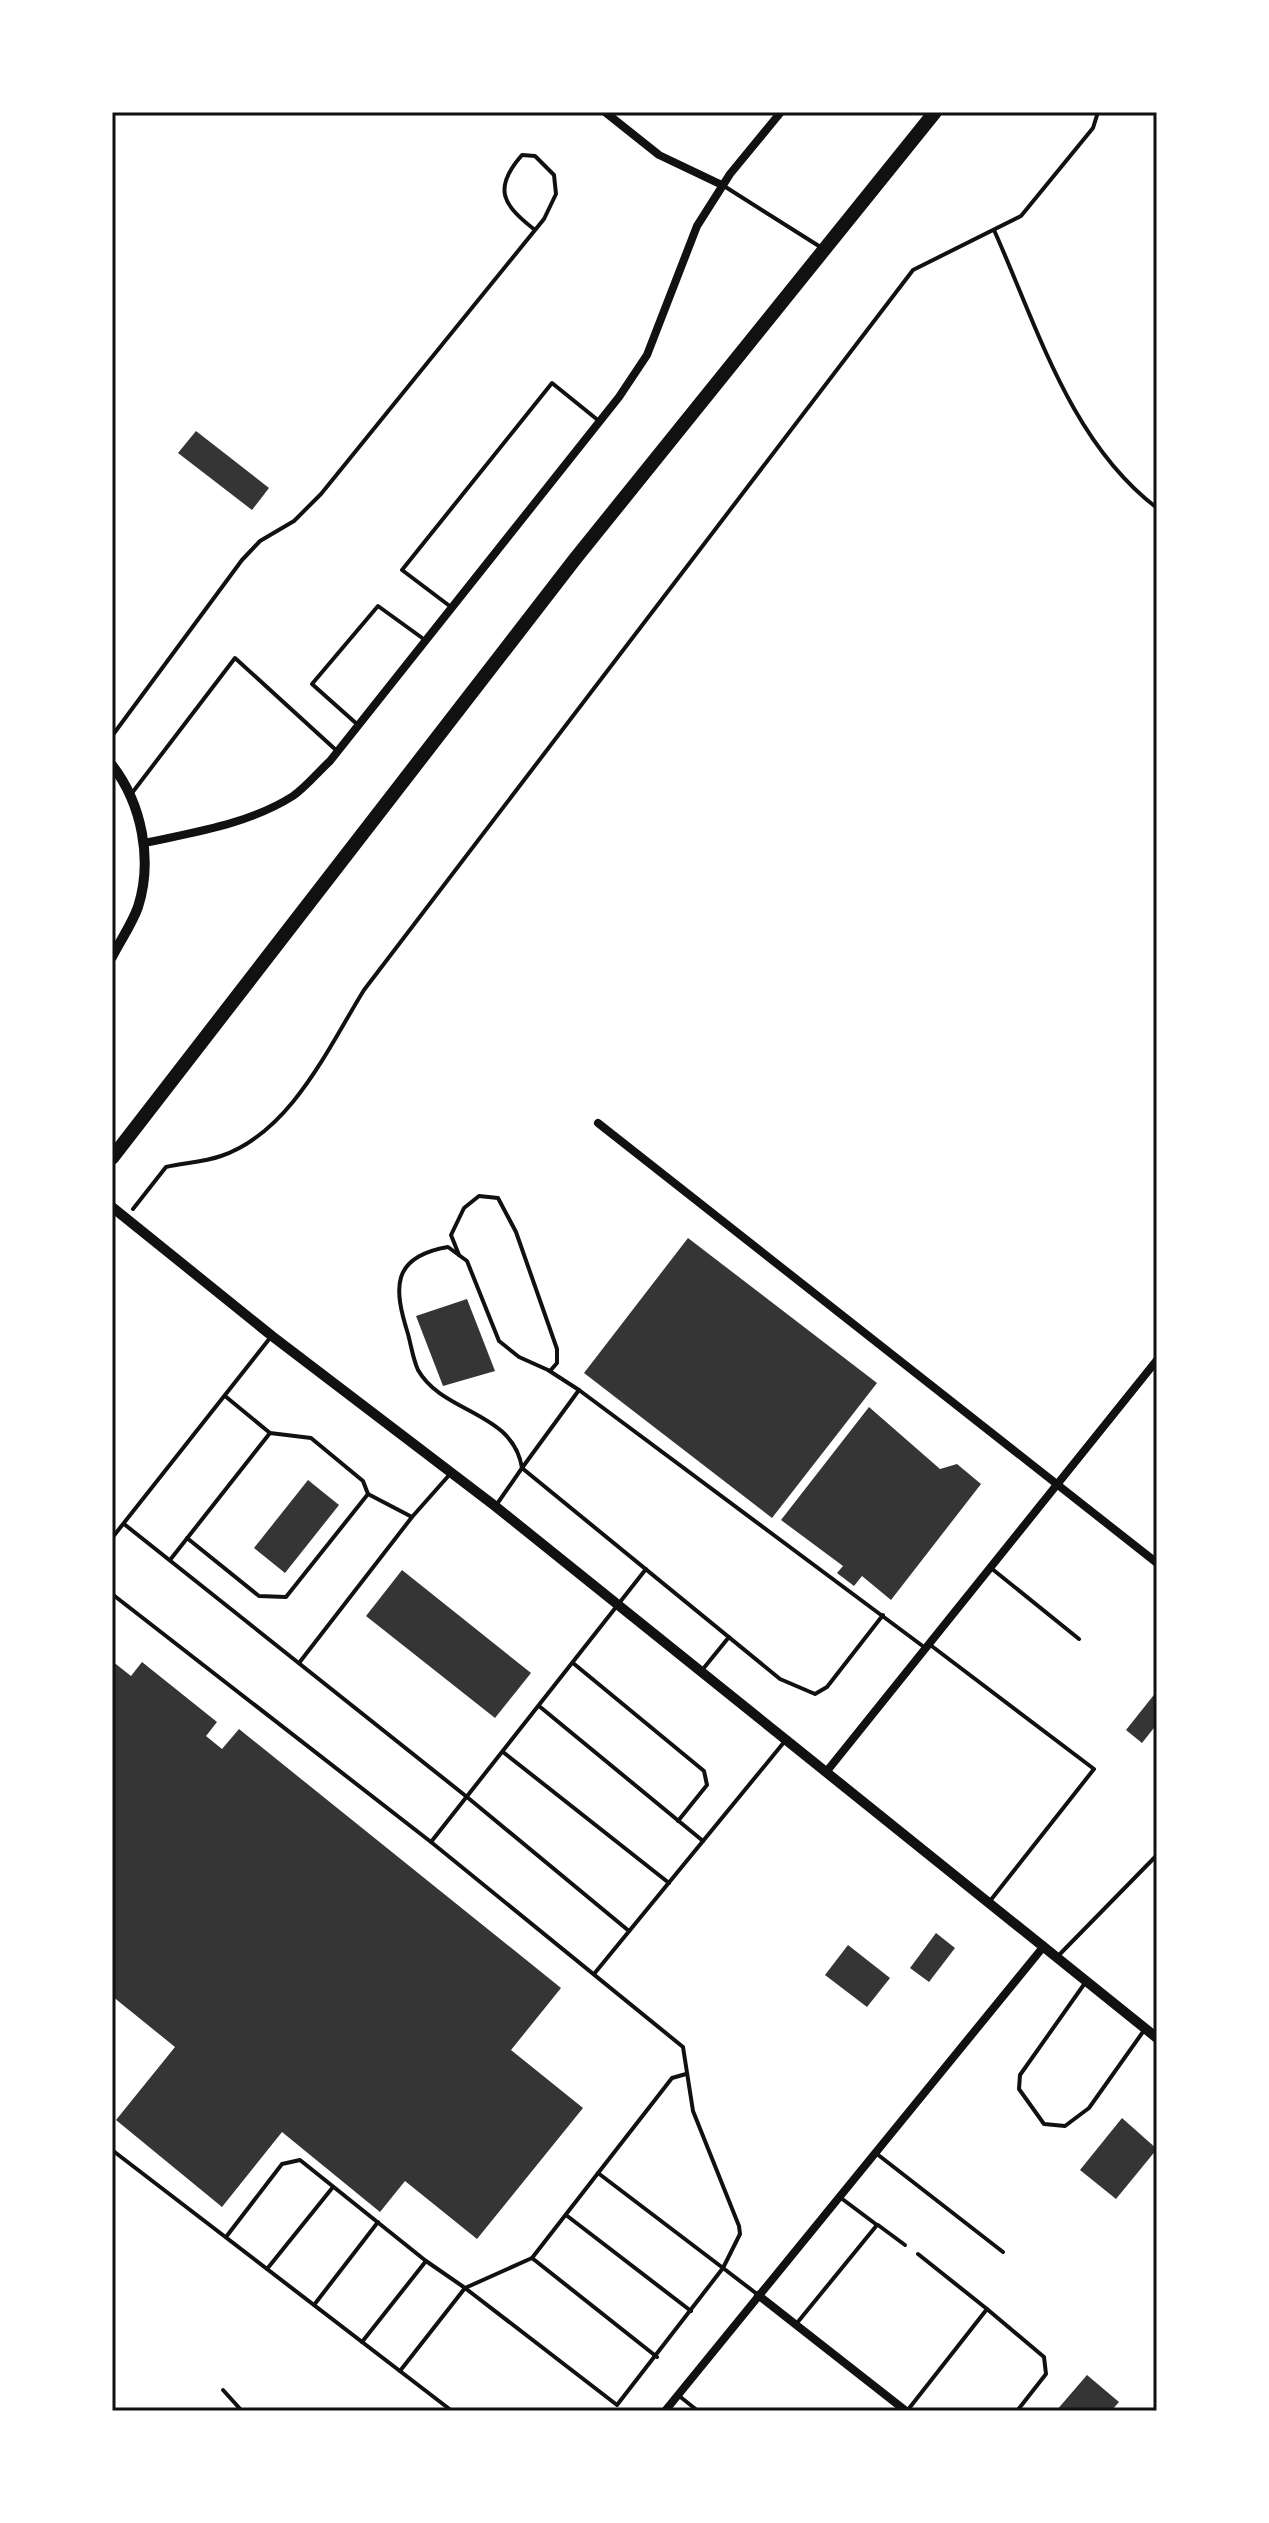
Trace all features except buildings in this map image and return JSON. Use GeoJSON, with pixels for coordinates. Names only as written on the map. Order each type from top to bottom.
{"type":"FeatureCollection","features":[{"type":"Feature","properties":{"kind":"highway"},"geometry":{"type":"LineString","coordinates":[[112,1158],[575,559],[935,112]]}},
{"type":"Feature","properties":{"kind":"street"},"geometry":{"type":"LineString","coordinates":[[605,112],[659,155],[722,185]]}},
{"type":"Feature","properties":{"kind":"street"},"geometry":{"type":"LineString","coordinates":[[145,843],[253,815],[295,795],[338,752],[428,642],[647,355],[697,226],[722,185],[781,112]]}},
{"type":"Feature","properties":{"kind":"street"},"geometry":{"type":"LineString","coordinates":[[112,765],[131,795],[145,843],[138,907],[112,957]]}},
{"type":"Feature","properties":{"kind":"street"},"geometry":{"type":"LineString","coordinates":[[598,1123],[1157,1563]]}},
{"type":"Feature","properties":{"kind":"street"},"geometry":{"type":"LineString","coordinates":[[112,1207],[272,1336],[495,1506],[1157,2038]]}},
{"type":"Feature","properties":{"kind":"street"},"geometry":{"type":"LineString","coordinates":[[827,1771],[1157,1360]]}},
{"type":"Feature","properties":{"kind":"street"},"geometry":{"type":"LineString","coordinates":[[665,2411],[1044,1946]]}},
{"type":"Feature","properties":{"kind":"street"},"geometry":{"type":"LineString","coordinates":[[758,2295],[906,2411]]}},
{"type":"Feature","properties":{"kind":"lane"},"geometry":{"type":"LineString","coordinates":[[112,736],[242,560],[260,541],[294,521],[321,494],[535,230],[556,194],[554,175],[535,156],[522,155],[509,170],[503,188],[506,202],[535,230]]}},
{"type":"Feature","properties":{"kind":"lane"},"geometry":{"type":"LineString","coordinates":[[722,185],[824,249]]}},
{"type":"Feature","properties":{"kind":"lane"},"geometry":{"type":"LineString","coordinates":[[453,608],[402,570],[552,383],[599,421]]}},
{"type":"Feature","properties":{"kind":"lane"},"geometry":{"type":"LineString","coordinates":[[358,725],[312,684],[378,606],[428,642]]}},
{"type":"Feature","properties":{"kind":"lane"},"geometry":{"type":"LineString","coordinates":[[131,795],[235,658],[338,752]]}},
{"type":"Feature","properties":{"kind":"lane"},"geometry":{"type":"LineString","coordinates":[[459,1256],[451,1235],[464,1208],[479,1196],[498,1198],[516,1232],[557,1349],[557,1363],[550,1371]]}},
{"type":"Feature","properties":{"kind":"lane"},"geometry":{"type":"LineString","coordinates":[[883,1615],[827,1687],[815,1694],[780,1679],[522,1468],[519,1448],[498,1427],[446,1395],[419,1370],[395,1295],[404,1270],[418,1256],[448,1247],[467,1261],[499,1341],[519,1357],[550,1371],[579,1390],[1094,1769],[990,1902]]}},
{"type":"Feature","properties":{"kind":"lane"},"geometry":{"type":"LineString","coordinates":[[112,1538],[272,1336]]}},
{"type":"Feature","properties":{"kind":"lane"},"geometry":{"type":"LineString","coordinates":[[495,1506],[579,1390]]}},
{"type":"Feature","properties":{"kind":"lane"},"geometry":{"type":"LineString","coordinates":[[225,1396],[270,1433],[311,1438],[363,1481],[368,1494],[412,1517]]}},
{"type":"Feature","properties":{"kind":"lane"},"geometry":{"type":"LineString","coordinates":[[170,1560],[270,1433]]}},
{"type":"Feature","properties":{"kind":"lane"},"geometry":{"type":"LineString","coordinates":[[299,1663],[412,1517],[451,1473]]}},
{"type":"Feature","properties":{"kind":"lane"},"geometry":{"type":"LineString","coordinates":[[187,1538],[259,1596],[286,1597],[368,1494]]}},
{"type":"Feature","properties":{"kind":"lane"},"geometry":{"type":"LineString","coordinates":[[124,1524],[467,1797],[629,1931]]}},
{"type":"Feature","properties":{"kind":"lane"},"geometry":{"type":"LineString","coordinates":[[991,1568],[1079,1639]]}},
{"type":"Feature","properties":{"kind":"lane"},"geometry":{"type":"LineString","coordinates":[[431,1842],[646,1569]]}},
{"type":"Feature","properties":{"kind":"lane"},"geometry":{"type":"LineString","coordinates":[[112,1594],[431,1842],[683,2047],[693,2111],[740,2234],[723,2268],[613,2411]]}},
{"type":"Feature","properties":{"kind":"lane"},"geometry":{"type":"LineString","coordinates":[[701,1670],[729,1637]]}},
{"type":"Feature","properties":{"kind":"lane"},"geometry":{"type":"LineString","coordinates":[[573,1663],[704,1771],[707,1785],[678,1821]]}},
{"type":"Feature","properties":{"kind":"lane"},"geometry":{"type":"LineString","coordinates":[[539,1706],[703,1841]]}},
{"type":"Feature","properties":{"kind":"lane"},"geometry":{"type":"LineString","coordinates":[[594,1974],[787,1739]]}},
{"type":"Feature","properties":{"kind":"lane"},"geometry":{"type":"LineString","coordinates":[[503,1752],[669,1883]]}},
{"type":"Feature","properties":{"kind":"lane"},"geometry":{"type":"LineString","coordinates":[[1058,1957],[1157,1855]]}},
{"type":"Feature","properties":{"kind":"lane"},"geometry":{"type":"LineString","coordinates":[[1086,1981],[1020,2075],[1019,2089],[1044,2124],[1065,2126],[1089,2108],[1145,2028]]}},
{"type":"Feature","properties":{"kind":"lane"},"geometry":{"type":"LineString","coordinates":[[400,2371],[465,2288],[532,2258],[672,2078],[686,2074]]}},
{"type":"Feature","properties":{"kind":"lane"},"geometry":{"type":"LineString","coordinates":[[112,2150],[452,2411]]}},
{"type":"Feature","properties":{"kind":"lane"},"geometry":{"type":"LineString","coordinates":[[875,2152],[1003,2252]]}},
{"type":"Feature","properties":{"kind":"lane"},"geometry":{"type":"LineString","coordinates":[[226,2237],[282,2164],[300,2160],[426,2261],[617,2405]]}},
{"type":"Feature","properties":{"kind":"lane"},"geometry":{"type":"LineString","coordinates":[[598,2173],[758,2295]]}},
{"type":"Feature","properties":{"kind":"lane"},"geometry":{"type":"LineString","coordinates":[[267,2269],[333,2187]]}},
{"type":"Feature","properties":{"kind":"lane"},"geometry":{"type":"LineString","coordinates":[[839,2196],[905,2245]]}},
{"type":"Feature","properties":{"kind":"lane"},"geometry":{"type":"LineString","coordinates":[[566,2215],[692,2311]]}},
{"type":"Feature","properties":{"kind":"lane"},"geometry":{"type":"LineString","coordinates":[[314,2305],[378,2222]]}},
{"type":"Feature","properties":{"kind":"lane"},"geometry":{"type":"LineString","coordinates":[[796,2325],[877,2225]]}},
{"type":"Feature","properties":{"kind":"lane"},"geometry":{"type":"LineString","coordinates":[[918,2254],[1044,2357],[1046,2374],[1017,2411]]}},
{"type":"Feature","properties":{"kind":"lane"},"geometry":{"type":"LineString","coordinates":[[532,2258],[657,2357]]}},
{"type":"Feature","properties":{"kind":"lane"},"geometry":{"type":"LineString","coordinates":[[362,2342],[426,2261]]}},
{"type":"Feature","properties":{"kind":"lane"},"geometry":{"type":"LineString","coordinates":[[906,2411],[987,2309]]}},
{"type":"Feature","properties":{"kind":"lane"},"geometry":{"type":"LineString","coordinates":[[223,2390],[242,2411]]}},
{"type":"Feature","properties":{"kind":"lane"},"geometry":{"type":"LineString","coordinates":[[678,2395],[698,2411]]}},
{"type":"Feature","properties":{"kind":"path"},"geometry":{"type":"LineString","coordinates":[[148,1190],[166,1167],[221,1156],[248,1142],[293,1103],[364,990],[913,270],[1021,216],[1093,128],[1098,112]]}},
{"type":"Feature","properties":{"kind":"path"},"geometry":{"type":"LineString","coordinates":[[994,230],[1078,417],[1110,465],[1157,508]]}}]}
